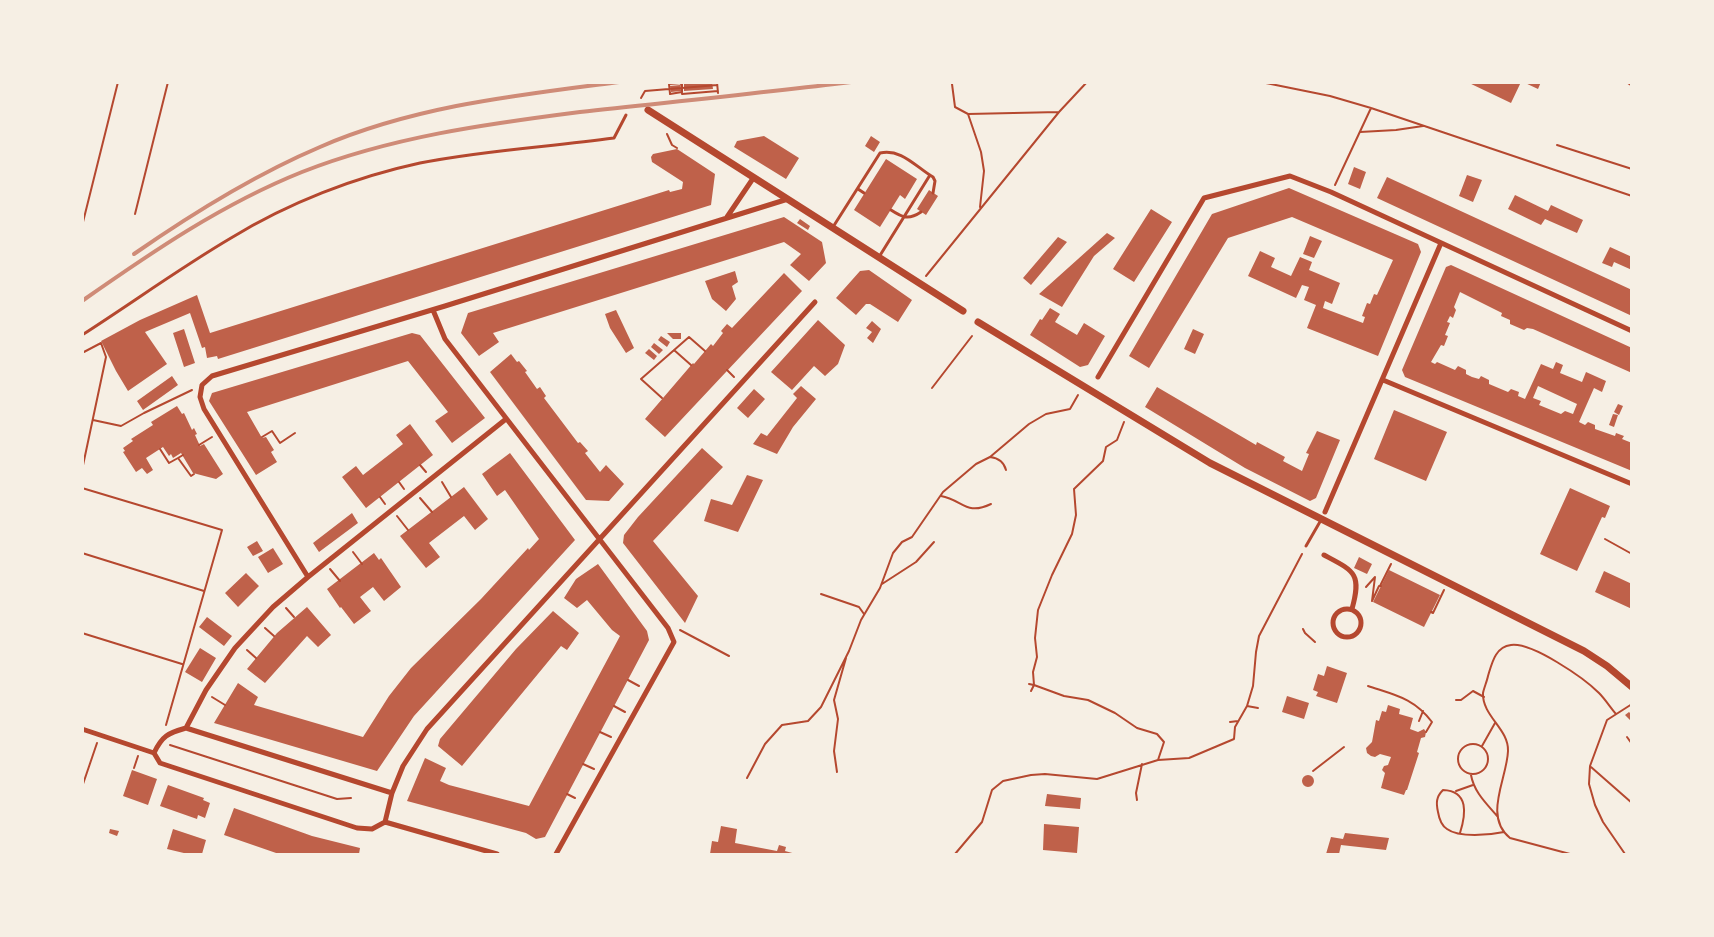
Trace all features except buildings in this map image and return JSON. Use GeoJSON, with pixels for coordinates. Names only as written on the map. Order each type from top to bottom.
{"type":"FeatureCollection","features":[{"type":"Feature","properties":{"kind":"street"},"geometry":{"type":"LineString","coordinates":[[648,110],[963,311]]}},
{"type":"Feature","properties":{"kind":"street"},"geometry":{"type":"LineString","coordinates":[[1098,377],[1204,198],[1290,176],[1632,332]]}},
{"type":"Feature","properties":{"kind":"street"},"geometry":{"type":"LineString","coordinates":[[727,217],[754,177]]}},
{"type":"Feature","properties":{"kind":"street"},"geometry":{"type":"LineString","coordinates":[[308,577],[204,409],[200,397],[202,385],[212,376],[789,199]]}},
{"type":"Feature","properties":{"kind":"street"},"geometry":{"type":"LineString","coordinates":[[1325,512],[1441,243]]}},
{"type":"Feature","properties":{"kind":"street"},"geometry":{"type":"LineString","coordinates":[[385,822],[392,793],[403,766],[427,729],[599,537],[815,302]]}},
{"type":"Feature","properties":{"kind":"street"},"geometry":{"type":"LineString","coordinates":[[433,310],[445,339],[668,628],[674,642],[556,855]]}},
{"type":"Feature","properties":{"kind":"street"},"geometry":{"type":"LineString","coordinates":[[978,322],[1210,463],[1584,651],[1632,687]]}},
{"type":"Feature","properties":{"kind":"street"},"geometry":{"type":"LineString","coordinates":[[1383,380],[1632,484]]}},
{"type":"Feature","properties":{"kind":"street"},"geometry":{"type":"LineString","coordinates":[[186,728],[205,693],[239,643],[280,602],[325,563],[506,419]]}},
{"type":"Feature","properties":{"kind":"street"},"geometry":{"type":"LineString","coordinates":[[1324,555],[1349,568],[1356,578],[1352,609]]}},
{"type":"Feature","properties":{"kind":"street"},"geometry":{"type":"LineString","coordinates":[[1343,609],[1352,609],[1359,615],[1361,628],[1355,635],[1342,636],[1335,630],[1334,618],[1343,609]]}},
{"type":"Feature","properties":{"kind":"street"},"geometry":{"type":"LineString","coordinates":[[154,753],[160,742],[170,732],[186,728],[392,793]]}},
{"type":"Feature","properties":{"kind":"street"},"geometry":{"type":"LineString","coordinates":[[82,729],[154,753],[159,763],[357,828],[372,829],[385,822],[497,855]]}},
{"type":"Feature","properties":{"kind":"lane"},"geometry":{"type":"LineString","coordinates":[[82,335],[231,237],[305,200],[374,175],[419,163],[485,151],[614,138],[626,115]]}},
{"type":"Feature","properties":{"kind":"lane"},"geometry":{"type":"LineString","coordinates":[[832,227],[880,153],[897,153],[930,175],[935,181],[933,193]]}},
{"type":"Feature","properties":{"kind":"lane"},"geometry":{"type":"LineString","coordinates":[[879,257],[930,175]]}},
{"type":"Feature","properties":{"kind":"lane"},"geometry":{"type":"LineString","coordinates":[[858,189],[864,194]]}},
{"type":"Feature","properties":{"kind":"lane"},"geometry":{"type":"LineString","coordinates":[[891,210],[903,218],[912,218],[921,212]]}},
{"type":"Feature","properties":{"kind":"lane"},"geometry":{"type":"LineString","coordinates":[[1306,546],[1321,520]]}},
{"type":"Feature","properties":{"kind":"path"},"geometry":{"type":"LineString","coordinates":[[82,226],[118,82]]}},
{"type":"Feature","properties":{"kind":"path"},"geometry":{"type":"LineString","coordinates":[[135,214],[168,82]]}},
{"type":"Feature","properties":{"kind":"path"},"geometry":{"type":"LineString","coordinates":[[681,82],[682,94],[718,92],[717,84],[682,88]]}},
{"type":"Feature","properties":{"kind":"path"},"geometry":{"type":"LineString","coordinates":[[921,284],[979,208],[1087,82]]}},
{"type":"Feature","properties":{"kind":"path"},"geometry":{"type":"LineString","coordinates":[[1261,82],[1330,96],[1371,108],[1632,196]]}},
{"type":"Feature","properties":{"kind":"path"},"geometry":{"type":"LineString","coordinates":[[682,83],[682,92],[670,94],[669,89],[669,84],[682,83]]}},
{"type":"Feature","properties":{"kind":"path"},"geometry":{"type":"LineString","coordinates":[[952,84],[955,107],[968,114],[1059,112]]}},
{"type":"Feature","properties":{"kind":"path"},"geometry":{"type":"LineString","coordinates":[[641,98],[645,91],[669,89]]}},
{"type":"Feature","properties":{"kind":"path"},"geometry":{"type":"LineString","coordinates":[[1335,185],[1371,108]]}},
{"type":"Feature","properties":{"kind":"path"},"geometry":{"type":"LineString","coordinates":[[968,114],[981,152],[984,171],[979,208]]}},
{"type":"Feature","properties":{"kind":"path"},"geometry":{"type":"LineString","coordinates":[[1360,132],[1396,130],[1426,125]]}},
{"type":"Feature","properties":{"kind":"path"},"geometry":{"type":"LineString","coordinates":[[672,145],[676,148]]}},
{"type":"Feature","properties":{"kind":"path"},"geometry":{"type":"LineString","coordinates":[[1557,145],[1632,169]]}},
{"type":"Feature","properties":{"kind":"path"},"geometry":{"type":"LineString","coordinates":[[932,388],[972,336]]}},
{"type":"Feature","properties":{"kind":"path"},"geometry":{"type":"LineString","coordinates":[[662,398],[641,380],[689,337],[705,351]]}},
{"type":"Feature","properties":{"kind":"path"},"geometry":{"type":"LineString","coordinates":[[82,353],[101,343],[106,357],[82,470]]}},
{"type":"Feature","properties":{"kind":"path"},"geometry":{"type":"LineString","coordinates":[[674,350],[691,365]]}},
{"type":"Feature","properties":{"kind":"path"},"geometry":{"type":"LineString","coordinates":[[93,420],[121,426],[202,385]]}},
{"type":"Feature","properties":{"kind":"path"},"geometry":{"type":"LineString","coordinates":[[747,777],[765,744],[782,725],[808,721],[821,707],[864,614],[882,584],[893,553],[902,542],[912,537],[941,496],[976,464],[990,457],[1029,424],[1046,414],[1070,408],[1083,386]]}},
{"type":"Feature","properties":{"kind":"path"},"geometry":{"type":"LineString","coordinates":[[1031,691],[1034,686],[1033,672],[1037,657],[1035,638],[1038,610],[1072,534],[1076,515],[1074,489],[1103,461],[1106,447],[1117,440],[1125,420]]}},
{"type":"Feature","properties":{"kind":"path"},"geometry":{"type":"LineString","coordinates":[[262,437],[272,431],[280,443],[295,434]]}},
{"type":"Feature","properties":{"kind":"path"},"geometry":{"type":"LineString","coordinates":[[199,445],[219,433]]}},
{"type":"Feature","properties":{"kind":"path"},"geometry":{"type":"LineString","coordinates":[[160,449],[170,464],[183,455]]}},
{"type":"Feature","properties":{"kind":"path"},"geometry":{"type":"LineString","coordinates":[[990,457],[997,458],[1006,470]]}},
{"type":"Feature","properties":{"kind":"path"},"geometry":{"type":"LineString","coordinates":[[178,458],[191,476],[194,474]]}},
{"type":"Feature","properties":{"kind":"path"},"geometry":{"type":"LineString","coordinates":[[437,476],[451,497]]}},
{"type":"Feature","properties":{"kind":"path"},"geometry":{"type":"LineString","coordinates":[[82,488],[222,530],[166,720],[165,727],[170,732]]}},
{"type":"Feature","properties":{"kind":"path"},"geometry":{"type":"LineString","coordinates":[[415,493],[432,512]]}},
{"type":"Feature","properties":{"kind":"path"},"geometry":{"type":"LineString","coordinates":[[941,496],[951,498],[970,510],[991,504]]}},
{"type":"Feature","properties":{"kind":"path"},"geometry":{"type":"LineString","coordinates":[[380,497],[386,504]]}},
{"type":"Feature","properties":{"kind":"path"},"geometry":{"type":"LineString","coordinates":[[400,520],[408,530]]}},
{"type":"Feature","properties":{"kind":"path"},"geometry":{"type":"LineString","coordinates":[[1605,539],[1632,554]]}},
{"type":"Feature","properties":{"kind":"path"},"geometry":{"type":"LineString","coordinates":[[882,584],[916,562],[934,542]]}},
{"type":"Feature","properties":{"kind":"path"},"geometry":{"type":"LineString","coordinates":[[348,546],[362,564]]}},
{"type":"Feature","properties":{"kind":"path"},"geometry":{"type":"LineString","coordinates":[[955,855],[982,822],[992,790],[1003,781],[1045,774],[1097,779],[1158,760],[1190,758],[1234,740],[1238,721],[1247,706],[1253,686],[1260,636],[1306,546]]}},
{"type":"Feature","properties":{"kind":"path"},"geometry":{"type":"LineString","coordinates":[[82,553],[204,591]]}},
{"type":"Feature","properties":{"kind":"path"},"geometry":{"type":"LineString","coordinates":[[325,563],[340,581]]}},
{"type":"Feature","properties":{"kind":"path"},"geometry":{"type":"LineString","coordinates":[[1356,591],[1362,591],[1375,577],[1372,601],[1388,570]]}},
{"type":"Feature","properties":{"kind":"path"},"geometry":{"type":"LineString","coordinates":[[821,594],[859,607],[864,614]]}},
{"type":"Feature","properties":{"kind":"path"},"geometry":{"type":"LineString","coordinates":[[1431,612],[1433,613],[1441,596]]}},
{"type":"Feature","properties":{"kind":"path"},"geometry":{"type":"LineString","coordinates":[[280,602],[294,617]]}},
{"type":"Feature","properties":{"kind":"path"},"geometry":{"type":"LineString","coordinates":[[1303,629],[1315,642]]}},
{"type":"Feature","properties":{"kind":"path"},"geometry":{"type":"LineString","coordinates":[[82,633],[182,664]]}},
{"type":"Feature","properties":{"kind":"path"},"geometry":{"type":"LineString","coordinates":[[690,635],[729,656]]}},
{"type":"Feature","properties":{"kind":"path"},"geometry":{"type":"LineString","coordinates":[[239,643],[256,658]]}},
{"type":"Feature","properties":{"kind":"path"},"geometry":{"type":"LineString","coordinates":[[1497,817],[1508,749],[1502,731],[1485,707],[1484,697],[1492,660],[1500,650],[1511,645],[1530,649],[1562,665],[1601,694],[1616,714]]}},
{"type":"Feature","properties":{"kind":"path"},"geometry":{"type":"LineString","coordinates":[[837,772],[834,751],[838,718],[834,700],[846,655]]}},
{"type":"Feature","properties":{"kind":"path"},"geometry":{"type":"LineString","coordinates":[[628,681],[647,690]]}},
{"type":"Feature","properties":{"kind":"path"},"geometry":{"type":"LineString","coordinates":[[1029,684],[1064,696],[1088,700],[1115,713],[1137,728],[1157,734],[1164,742],[1158,760]]}},
{"type":"Feature","properties":{"kind":"path"},"geometry":{"type":"LineString","coordinates":[[1368,686],[1408,699],[1432,722],[1426,732]]}},
{"type":"Feature","properties":{"kind":"path"},"geometry":{"type":"LineString","coordinates":[[1456,700],[1461,700],[1473,691],[1484,697]]}},
{"type":"Feature","properties":{"kind":"path"},"geometry":{"type":"LineString","coordinates":[[205,693],[225,705]]}},
{"type":"Feature","properties":{"kind":"path"},"geometry":{"type":"LineString","coordinates":[[1632,704],[1607,720],[1590,766],[1589,784],[1603,822],[1626,855],[1632,852]]}},
{"type":"Feature","properties":{"kind":"path"},"geometry":{"type":"LineString","coordinates":[[1247,706],[1258,708]]}},
{"type":"Feature","properties":{"kind":"path"},"geometry":{"type":"LineString","coordinates":[[1419,721],[1423,711]]}},
{"type":"Feature","properties":{"kind":"path"},"geometry":{"type":"LineString","coordinates":[[1230,722],[1238,721]]}},
{"type":"Feature","properties":{"kind":"path"},"geometry":{"type":"LineString","coordinates":[[1482,746],[1495,723]]}},
{"type":"Feature","properties":{"kind":"path"},"geometry":{"type":"LineString","coordinates":[[1627,737],[1632,744]]}},
{"type":"Feature","properties":{"kind":"path"},"geometry":{"type":"LineString","coordinates":[[160,742],[338,799],[351,798]]}},
{"type":"Feature","properties":{"kind":"path"},"geometry":{"type":"LineString","coordinates":[[1471,775],[1482,772],[1487,766],[1488,754],[1482,746],[1469,745],[1462,749],[1458,756],[1460,768],[1471,775],[1473,785],[1497,817],[1504,832],[1525,843],[1570,855]]}},
{"type":"Feature","properties":{"kind":"path"},"geometry":{"type":"LineString","coordinates":[[1313,771],[1344,747]]}},
{"type":"Feature","properties":{"kind":"path"},"geometry":{"type":"LineString","coordinates":[[82,788],[95,748]]}},
{"type":"Feature","properties":{"kind":"path"},"geometry":{"type":"LineString","coordinates":[[1137,800],[1136,793],[1142,764]]}},
{"type":"Feature","properties":{"kind":"path"},"geometry":{"type":"LineString","coordinates":[[1590,766],[1632,803]]}},
{"type":"Feature","properties":{"kind":"path"},"geometry":{"type":"LineString","coordinates":[[1473,785],[1455,791],[1443,790],[1438,795],[1436,802],[1440,820],[1446,829],[1460,833],[1488,835],[1504,832]]}},
{"type":"Feature","properties":{"kind":"path"},"geometry":{"type":"LineString","coordinates":[[1455,791],[1461,798],[1465,813],[1460,833]]}},
{"type":"Feature","properties":{"kind":"railway"},"geometry":{"type":"LineString","coordinates":[[134,254],[248,182],[295,158],[356,133],[392,121],[467,104],[619,82]]}},
{"type":"Feature","properties":{"kind":"railway"},"geometry":{"type":"LineString","coordinates":[[82,301],[161,247],[244,199],[302,172],[370,150],[439,133],[509,122],[851,82]]}}]}
